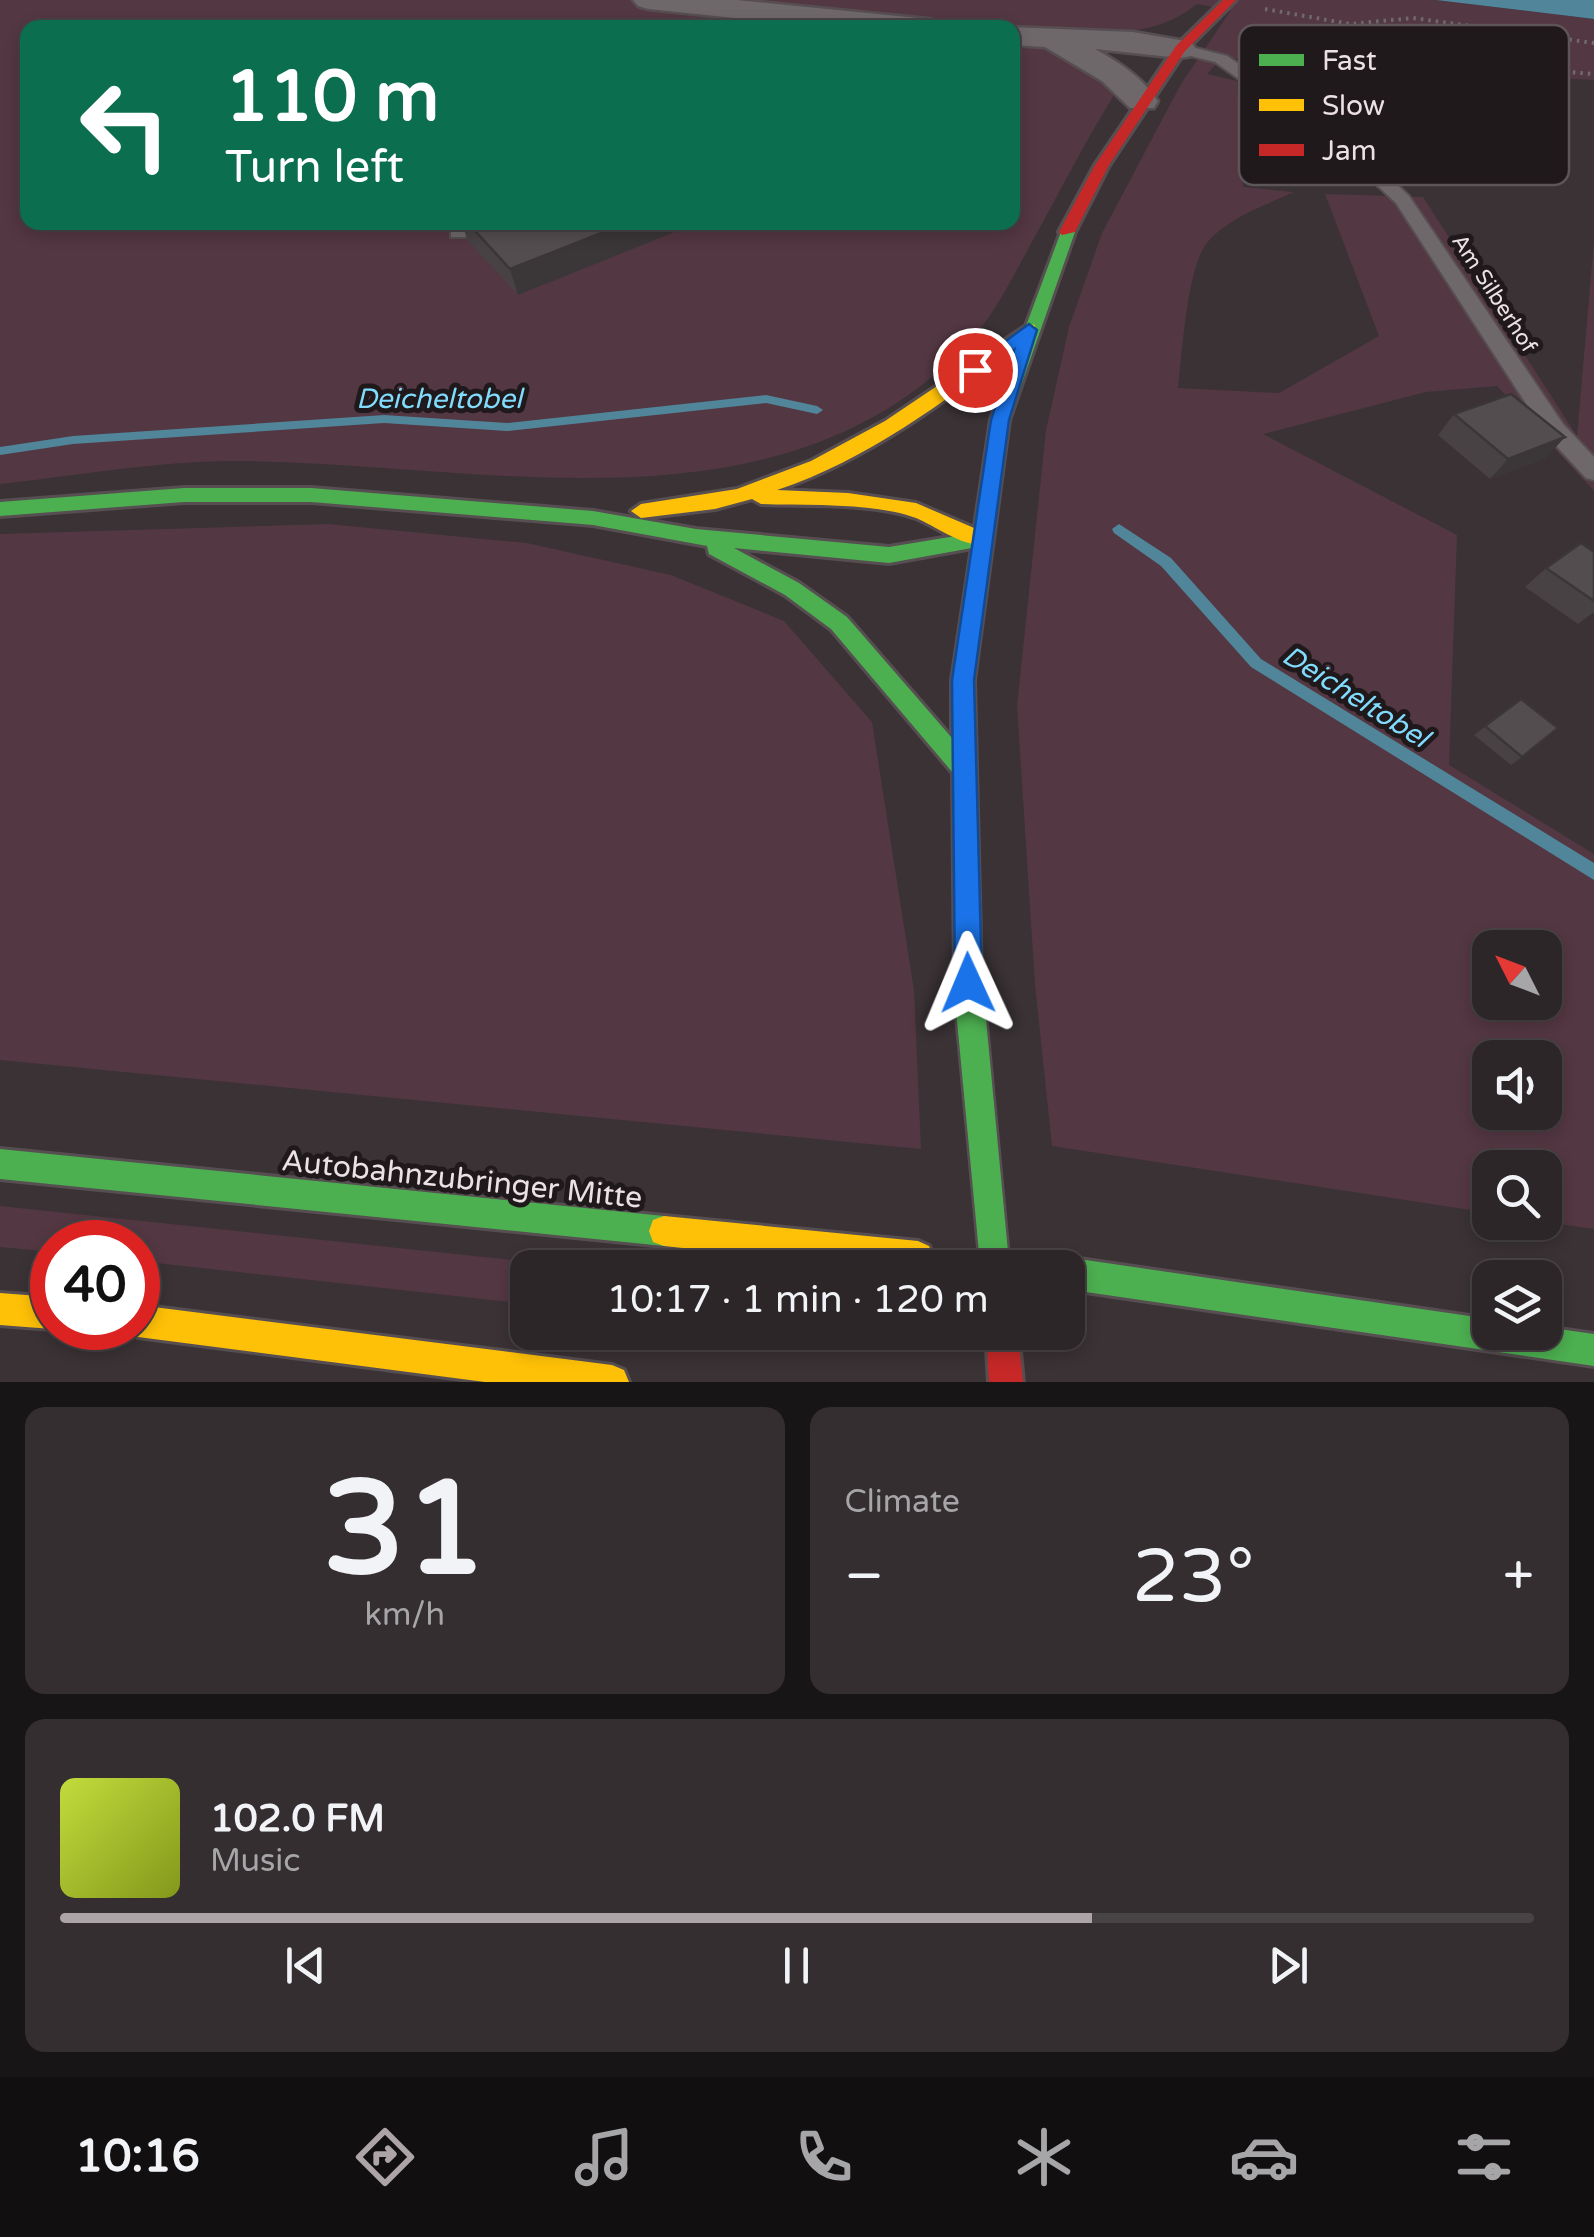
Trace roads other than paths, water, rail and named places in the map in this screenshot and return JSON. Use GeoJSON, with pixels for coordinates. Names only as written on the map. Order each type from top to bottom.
{"type":"FeatureCollection","features":[{"type":"Feature","properties":{"kind":"main road"},"geometry":{"type":"LineString","coordinates":[[994,1250],[968,983],[963,680],[1000,420],[1064,237],[1102,164],[1180,49],[1229,1]]}},
{"type":"Feature","properties":{"kind":"main road"},"geometry":{"type":"LineString","coordinates":[[739,496],[876,438],[921,412],[1029,330]]}},
{"type":"Feature","properties":{"kind":"main road"},"geometry":{"type":"LineString","coordinates":[[0,510],[184,496],[311,496],[593,518],[696,537],[889,554],[981,539]]}},
{"type":"Feature","properties":{"kind":"main road"},"geometry":{"type":"LineString","coordinates":[[593,518],[739,496],[848,500],[916,510],[981,539]]}},
{"type":"Feature","properties":{"kind":"main road"},"geometry":{"type":"LineString","coordinates":[[696,537],[792,590],[840,623],[965,770]]}},
{"type":"Feature","properties":{"kind":"main road","name":"Autobahnzubringer Mitte"},"geometry":{"type":"LineString","coordinates":[[0,1164],[858,1250]]}},
{"type":"Feature","properties":{"kind":"main road"},"geometry":{"type":"LineString","coordinates":[[1085,1276],[1594,1350]]}},
{"type":"Feature","properties":{"kind":"main road"},"geometry":{"type":"LineString","coordinates":[[0,1308],[30,1311]]}},
{"type":"Feature","properties":{"kind":"main road"},"geometry":{"type":"LineString","coordinates":[[160,1324],[612,1382]]}},
{"type":"Feature","properties":{"kind":"main road"},"geometry":{"type":"LineString","coordinates":[[1003,1350],[1006,1382]]}},
{"type":"Feature","properties":{"kind":"street"},"geometry":{"type":"LineString","coordinates":[[648,0],[790,20]]}},
{"type":"Feature","properties":{"kind":"street"},"geometry":{"type":"LineString","coordinates":[[1020,37],[1133,41],[1180,49]]}},
{"type":"Feature","properties":{"kind":"street"},"geometry":{"type":"LineString","coordinates":[[1054,40],[1086,56],[1129,86],[1142,101]]}},
{"type":"Feature","properties":{"kind":"street"},"geometry":{"type":"LineString","coordinates":[[1086,56],[1134,59],[1180,49]]}},
{"type":"Feature","properties":{"kind":"lane","name":"Am Silberhof"},"geometry":{"type":"LineString","coordinates":[[1180,49],[1221,59],[1239,72]]}},
{"type":"Feature","properties":{"kind":"lane","name":"Am Silberhof"},"geometry":{"type":"LineString","coordinates":[[1388,185],[1404,200],[1556,430],[1594,472]]}},
{"type":"Feature","properties":{"kind":"lane"},"geometry":{"type":"LineString","coordinates":[[458,233],[466,230]]}},
{"type":"Feature","properties":{"kind":"water"},"geometry":{"type":"Polygon","coordinates":[[[1436,0],[1594,0],[1594,19],[1578,17],[1436,0]]]}},
{"type":"Feature","properties":{"kind":"waterway","name":"Deicheltobel"},"geometry":{"type":"LineString","coordinates":[[0,451],[73,440],[384,419],[507,427],[766,399],[817,410]]}},
{"type":"Feature","properties":{"kind":"waterway","name":"Deicheltobel"},"geometry":{"type":"LineString","coordinates":[[1119,529],[1166,562],[1256,663],[1594,872]]}}]}
